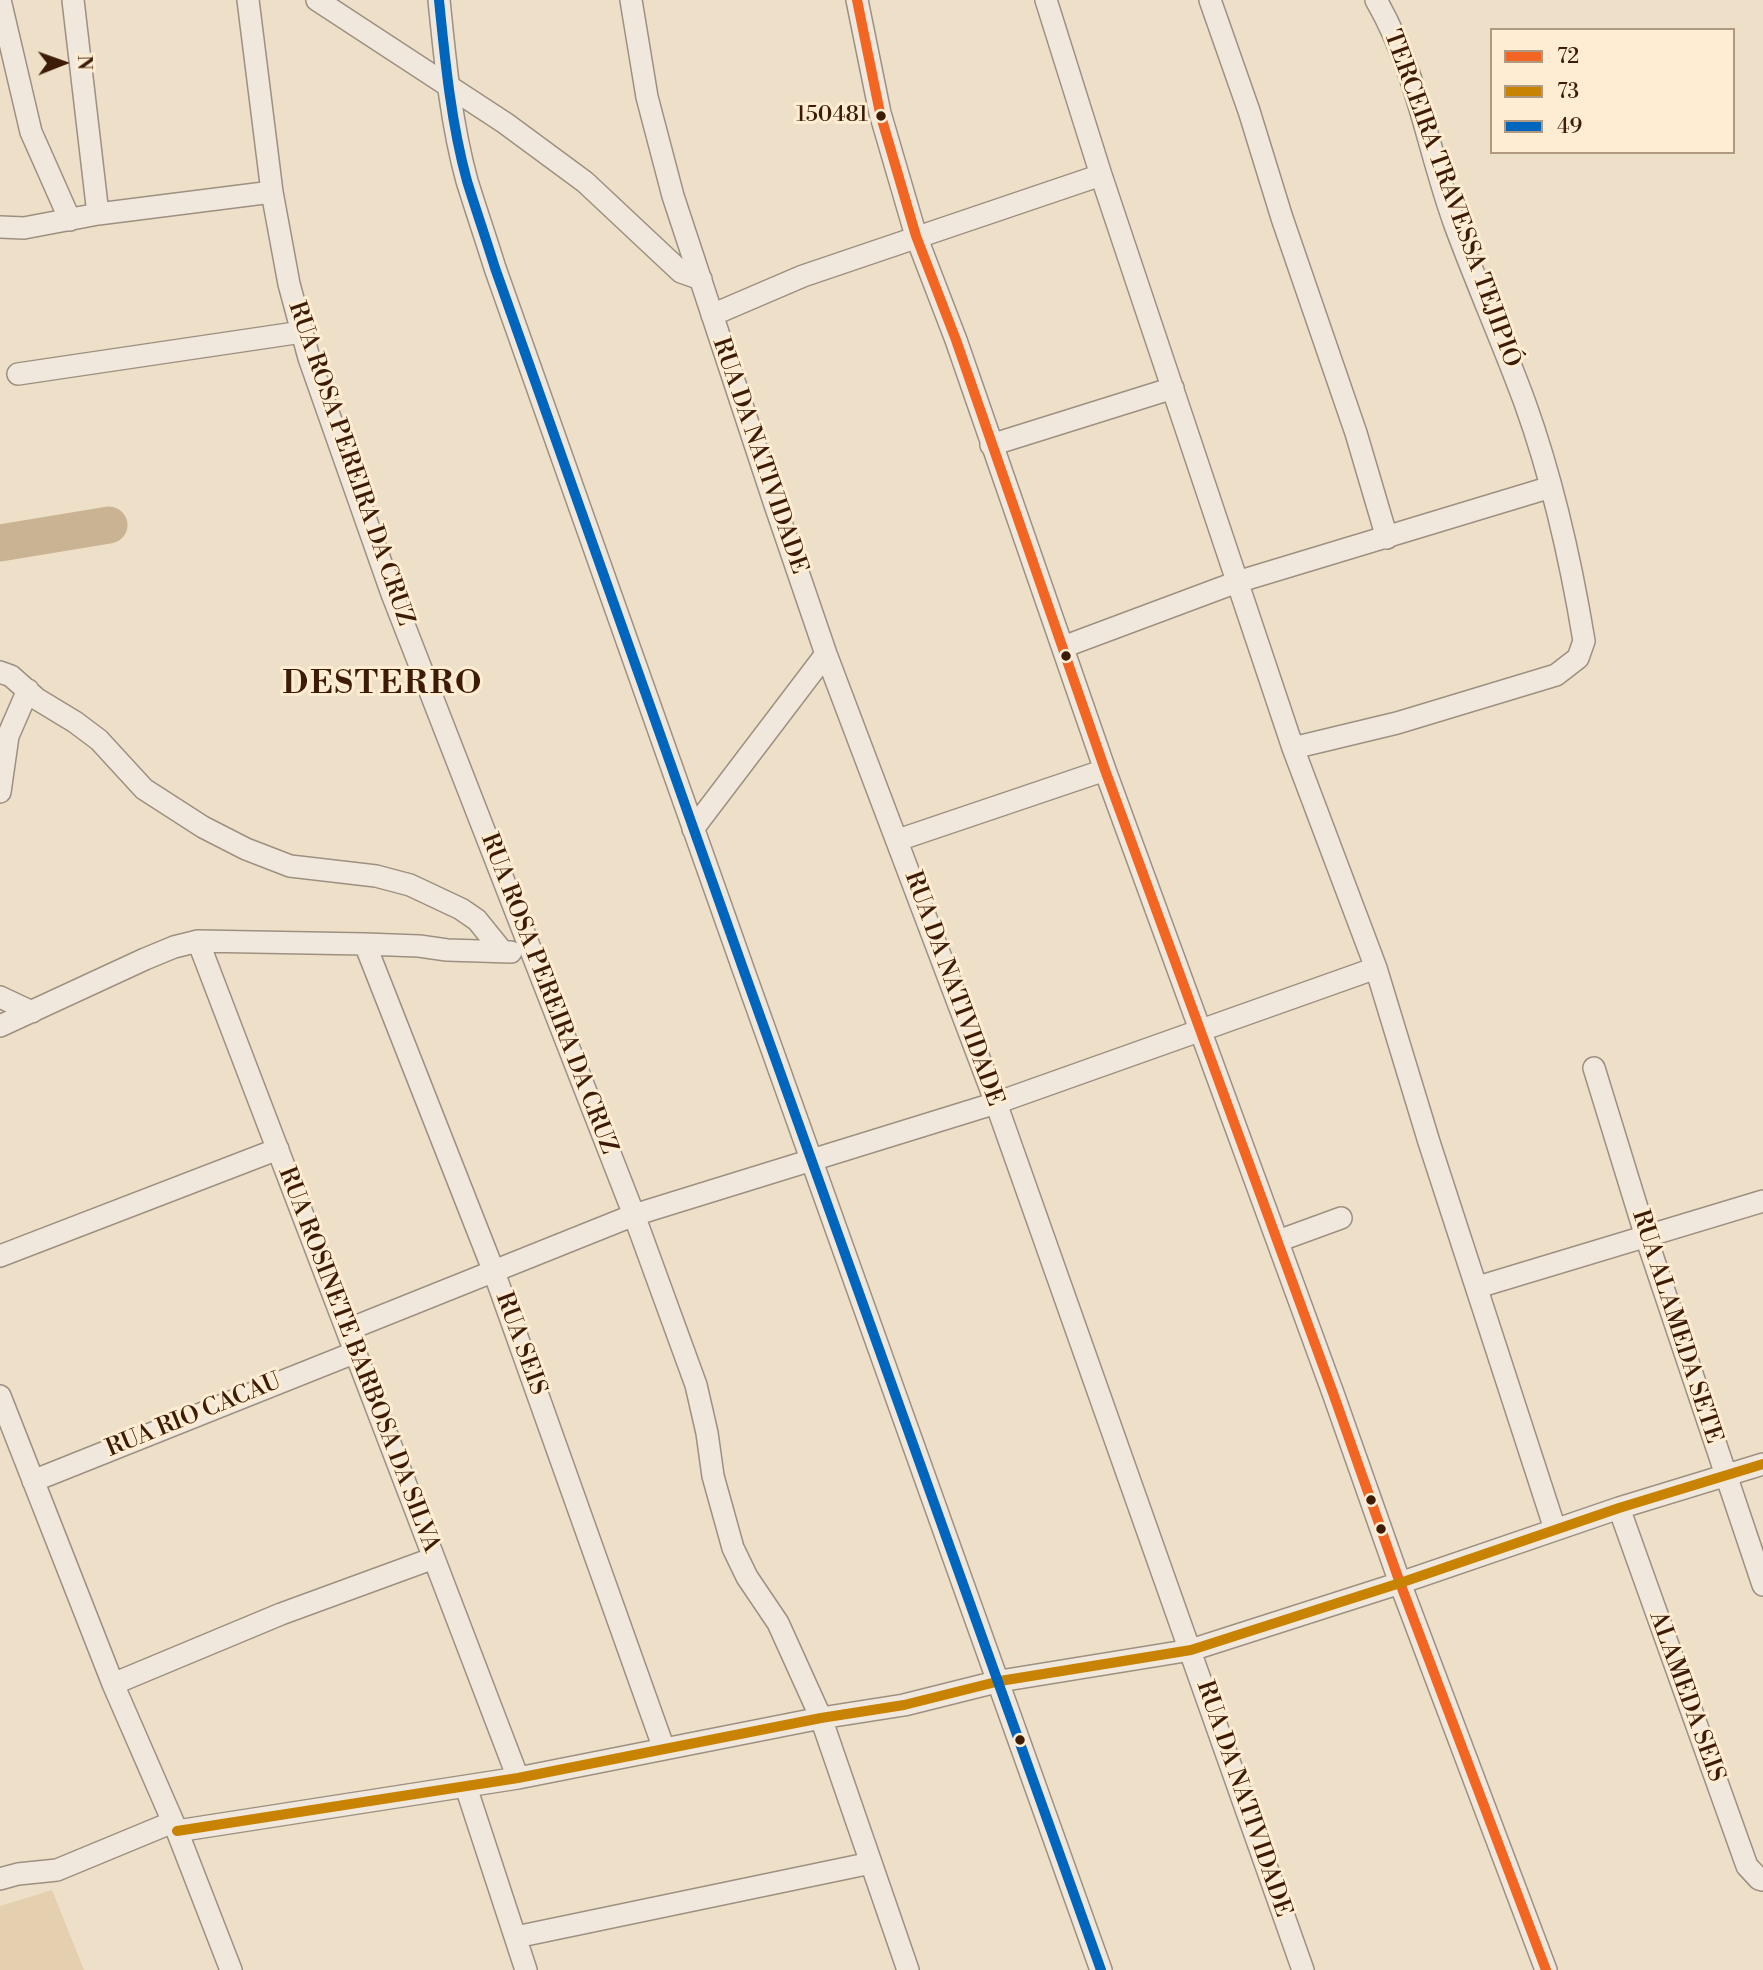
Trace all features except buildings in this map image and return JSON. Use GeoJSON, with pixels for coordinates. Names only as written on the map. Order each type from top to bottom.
{"type":"FeatureCollection","features":[{"type":"Feature","properties":{"kind":"street"},"geometry":{"type":"LineString","coordinates":[[0,0],[31,132],[70,220]]}},
{"type":"Feature","properties":{"kind":"street"},"geometry":{"type":"LineString","coordinates":[[73,0],[98,214]]}},
{"type":"Feature","properties":{"kind":"street","name":"RUA ROSA PEREIRA DA CRUZ"},"geometry":{"type":"LineString","coordinates":[[247,0],[272,192],[289,284],[309,358],[392,594],[634,1215],[696,1385],[713,1476],[733,1548],[747,1577],[778,1623],[821,1718],[908,1970]]}},
{"type":"Feature","properties":{"kind":"street"},"geometry":{"type":"LineString","coordinates":[[317,0],[505,123],[585,182],[681,272],[701,279]]}},
{"type":"Feature","properties":{"kind":"street"},"geometry":{"type":"LineString","coordinates":[[439,0],[456,129],[467,179],[495,268],[1101,1970]]}},
{"type":"Feature","properties":{"kind":"street"},"geometry":{"type":"LineString","coordinates":[[856,0],[880,113],[916,236],[956,340],[1105,770],[1400,1583],[1546,1970]]}},
{"type":"Feature","properties":{"kind":"street"},"geometry":{"type":"LineString","coordinates":[[1046,0],[1101,175],[1293,748],[1377,968],[1429,1142],[1555,1529]]}},
{"type":"Feature","properties":{"kind":"street"},"geometry":{"type":"LineString","coordinates":[[1210,0],[1356,433],[1387,538]]}},
{"type":"Feature","properties":{"kind":"street","name":"TERCEIRA TRAVESSA TEJIPIÓ"},"geometry":{"type":"LineString","coordinates":[[1293,748],[1397,723],[1556,675],[1572,664],[1582,652],[1584,641],[1551,487],[1525,405],[1454,222],[1418,97],[1401,49],[1376,0]]}},
{"type":"Feature","properties":{"kind":"street","name":"RUA DA NATIVIDADE"},"geometry":{"type":"LineString","coordinates":[[639,1],[647,97],[673,196],[826,654],[996,1103],[1303,1970]]}},
{"type":"Feature","properties":{"kind":"street"},"geometry":{"type":"LineString","coordinates":[[712,315],[803,276],[1101,175]]}},
{"type":"Feature","properties":{"kind":"street"},"geometry":{"type":"LineString","coordinates":[[2,229],[272,192]]}},
{"type":"Feature","properties":{"kind":"street"},"geometry":{"type":"LineString","coordinates":[[18,373],[302,332]]}},
{"type":"Feature","properties":{"kind":"street"},"geometry":{"type":"LineString","coordinates":[[991,445],[1173,388]]}},
{"type":"Feature","properties":{"kind":"street"},"geometry":{"type":"LineString","coordinates":[[1063,647],[1237,582],[1551,487]]}},
{"type":"Feature","properties":{"kind":"street"},"geometry":{"type":"LineString","coordinates":[[693,829],[826,654]]}},
{"type":"Feature","properties":{"kind":"street"},"geometry":{"type":"LineString","coordinates":[[0,672],[11,676],[99,740],[144,789],[204,827],[246,849],[290,866],[376,876],[410,885],[461,909],[477,920],[502,951]]}},
{"type":"Feature","properties":{"kind":"street"},"geometry":{"type":"LineString","coordinates":[[0,792],[8,736],[28,690]]}},
{"type":"Feature","properties":{"kind":"street"},"geometry":{"type":"LineString","coordinates":[[898,840],[1105,770]]}},
{"type":"Feature","properties":{"kind":"street"},"geometry":{"type":"LineString","coordinates":[[0,1026],[164,951],[198,941],[419,946],[533,955]]}},
{"type":"Feature","properties":{"kind":"street","name":"RUA ROSINETE BARBOSA DA SILVA"},"geometry":{"type":"LineString","coordinates":[[198,941],[518,1779]]}},
{"type":"Feature","properties":{"kind":"street","name":"RUA SEIS"},"geometry":{"type":"LineString","coordinates":[[365,944],[494,1272],[664,1749]]}},
{"type":"Feature","properties":{"kind":"street"},"geometry":{"type":"LineString","coordinates":[[347,1330],[634,1215],[996,1103],[1200,1028],[1377,968]]}},
{"type":"Feature","properties":{"kind":"street"},"geometry":{"type":"LineString","coordinates":[[0,997],[32,1012]]}},
{"type":"Feature","properties":{"kind":"street","name":"RUA ALAMEDA SETE"},"geometry":{"type":"LineString","coordinates":[[1594,1068],[1646,1237],[1763,1585]]}},
{"type":"Feature","properties":{"kind":"street"},"geometry":{"type":"LineString","coordinates":[[0,1256],[278,1149]]}},
{"type":"Feature","properties":{"kind":"street"},"geometry":{"type":"LineString","coordinates":[[1478,1287],[1763,1201]]}},
{"type":"Feature","properties":{"kind":"street"},"geometry":{"type":"LineString","coordinates":[[1278,1241],[1341,1218]]}},
{"type":"Feature","properties":{"kind":"street","name":"RUA RIO CACAU"},"geometry":{"type":"LineString","coordinates":[[33,1481],[356,1352]]}},
{"type":"Feature","properties":{"kind":"street"},"geometry":{"type":"LineString","coordinates":[[0,1396],[113,1684],[175,1826],[231,1970]]}},
{"type":"Feature","properties":{"kind":"street"},"geometry":{"type":"LineString","coordinates":[[0,1879],[18,1874],[57,1870],[175,1826],[518,1779],[904,1704],[1000,1681],[1191,1650],[1400,1583],[1619,1508],[1763,1464]]}},
{"type":"Feature","properties":{"kind":"street","name":"ALAMEDA SEIS"},"geometry":{"type":"LineString","coordinates":[[1619,1508],[1746,1866],[1763,1880]]}},
{"type":"Feature","properties":{"kind":"street"},"geometry":{"type":"LineString","coordinates":[[113,1684],[281,1615],[434,1558]]}},
{"type":"Feature","properties":{"kind":"street"},"geometry":{"type":"LineString","coordinates":[[466,1787],[526,1970]]}},
{"type":"Feature","properties":{"kind":"street"},"geometry":{"type":"LineString","coordinates":[[516,1937],[871,1863]]}},
{"type":"Feature","properties":{"kind":"shaded area"},"geometry":{"type":"Polygon","coordinates":[[[52,1890],[84,1970],[0,1970],[0,1906],[52,1890]]]}},
{"type":"Feature","properties":{"kind":"waterway"},"geometry":{"type":"LineString","coordinates":[[0,543],[109,525]]}},
{"type":"Feature","properties":{"kind":"transit line","name":"49"},"geometry":{"type":"LineString","coordinates":[[439,0],[457,137],[467,181],[495,268],[1101,1970]]}},
{"type":"Feature","properties":{"kind":"transit line","name":"72"},"geometry":{"type":"LineString","coordinates":[[857,0],[880,113],[916,236],[956,340],[1105,770],[1400,1583],[1546,1970]]}},
{"type":"Feature","properties":{"kind":"transit line","name":"73"},"geometry":{"type":"LineString","coordinates":[[177,1831],[518,1778],[821,1718],[904,1705],[1000,1681],[1191,1650],[1400,1583],[1619,1508],[1763,1464]]}},
{"type":"Feature","properties":{"kind":"place","name":"150481"},"geometry":{"type":"Point","coordinates":[881,116]}},
{"type":"Feature","properties":{"kind":"district","name":"DESTERRO"},"geometry":{"type":"Point","coordinates":[383,685]}}]}
